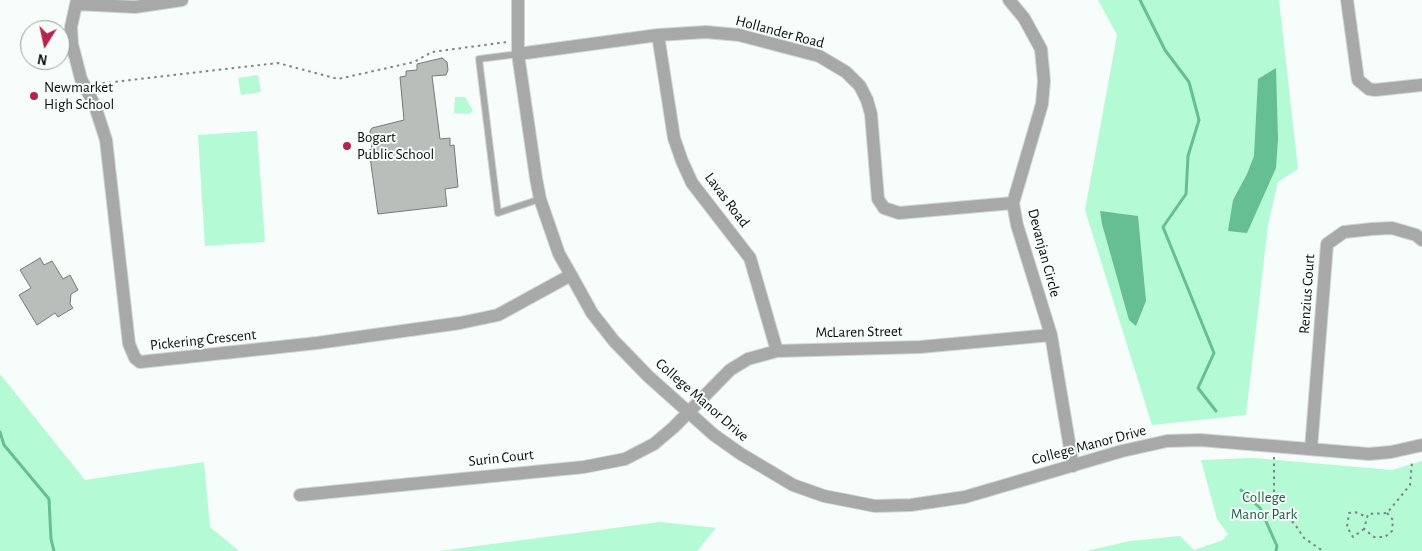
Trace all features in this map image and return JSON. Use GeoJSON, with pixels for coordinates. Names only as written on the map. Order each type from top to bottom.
{"type":"FeatureCollection","features":[{"type":"Feature","properties":{"kind":"street"},"geometry":{"type":"LineString","coordinates":[[76,2],[135,7],[182,0]]}},
{"type":"Feature","properties":{"kind":"street","name":"College Manor Drive"},"geometry":{"type":"LineString","coordinates":[[518,0],[518,54],[540,199],[559,254],[592,313],[614,341],[648,376],[690,413],[741,454],[793,485],[824,496],[875,506],[911,505],[966,497],[1167,441],[1200,440],[1369,454],[1422,445]]}},
{"type":"Feature","properties":{"kind":"street","name":"Devanjan Circle"},"geometry":{"type":"LineString","coordinates":[[1009,0],[1024,18],[1041,49],[1044,81],[1042,104],[1013,203],[1017,225],[1051,334],[1073,466]]}},
{"type":"Feature","properties":{"kind":"street"},"geometry":{"type":"LineString","coordinates":[[1348,0],[1358,80],[1369,89],[1375,90],[1422,85]]}},
{"type":"Feature","properties":{"kind":"street","name":"Pickering Crescent"},"geometry":{"type":"LineString","coordinates":[[76,2],[71,27],[72,44],[84,85],[95,106],[106,140],[129,344],[134,358],[140,362],[317,343],[460,323],[498,315],[571,275]]}},
{"type":"Feature","properties":{"kind":"street","name":"Hollander Road"},"geometry":{"type":"LineString","coordinates":[[518,54],[658,35],[706,32],[739,35],[819,56],[846,72],[860,86],[867,100],[871,114],[878,199],[884,208],[899,213],[1013,203]]}},
{"type":"Feature","properties":{"kind":"street","name":"Lavas Road"},"geometry":{"type":"LineString","coordinates":[[658,35],[674,138],[682,161],[692,183],[750,258],[777,351]]}},
{"type":"Feature","properties":{"kind":"street","name":"Renzius Court"},"geometry":{"type":"LineString","coordinates":[[1311,449],[1327,244],[1344,232],[1392,228],[1416,235],[1422,240]]}},
{"type":"Feature","properties":{"kind":"street","name":"McLaren Street"},"geometry":{"type":"LineString","coordinates":[[690,413],[715,383],[730,370],[748,359],[777,351],[920,347],[1051,334]]}},
{"type":"Feature","properties":{"kind":"street","name":"Surin Court"},"geometry":{"type":"LineString","coordinates":[[300,495],[609,464],[625,459],[654,444],[690,413]]}},
{"type":"Feature","properties":{"kind":"lane"},"geometry":{"type":"LineString","coordinates":[[518,54],[479,59],[498,213],[540,199]]}},
{"type":"Feature","properties":{"kind":"path"},"geometry":{"type":"LineString","coordinates":[[84,85],[278,63],[338,79],[414,62],[432,52],[517,41]]}},
{"type":"Feature","properties":{"kind":"path"},"geometry":{"type":"LineString","coordinates":[[1275,445],[1274,494],[1279,512],[1294,523],[1304,538],[1323,551]]}},
{"type":"Feature","properties":{"kind":"path"},"geometry":{"type":"LineString","coordinates":[[1367,518],[1355,512],[1349,513],[1347,527],[1353,537],[1364,529],[1367,518],[1368,514],[1387,513],[1410,485],[1412,462]]}},
{"type":"Feature","properties":{"kind":"path"},"geometry":{"type":"LineString","coordinates":[[1364,529],[1374,536],[1385,537],[1392,530],[1393,520],[1387,513]]}},
{"type":"Feature","properties":{"kind":"green space"},"geometry":{"type":"Polygon","coordinates":[[[1098,0],[1279,0],[1298,169],[1278,182],[1268,225],[1246,415],[1152,425],[1085,210],[1117,35],[1098,0]]]}},
{"type":"Feature","properties":{"kind":"green space"},"geometry":{"type":"Polygon","coordinates":[[[258,75],[261,92],[241,95],[238,78],[258,75]]]}},
{"type":"Feature","properties":{"kind":"green space"},"geometry":{"type":"Polygon","coordinates":[[[455,97],[465,97],[473,111],[469,114],[454,113],[455,97]]]}},
{"type":"Feature","properties":{"kind":"green space"},"geometry":{"type":"Polygon","coordinates":[[[257,131],[265,242],[205,246],[198,135],[257,131]]]}},
{"type":"Feature","properties":{"kind":"green space"},"geometry":{"type":"Polygon","coordinates":[[[0,374],[85,480],[204,462],[210,527],[239,551],[0,551],[0,374]]]}},
{"type":"Feature","properties":{"kind":"green space","name":"College Manor Park"},"geometry":{"type":"Polygon","coordinates":[[[1254,458],[1392,470],[1422,461],[1422,551],[1086,551],[1130,541],[1180,536],[1194,550],[1223,540],[1228,534],[1217,519],[1201,460],[1254,458]]]}},
{"type":"Feature","properties":{"kind":"green space"},"geometry":{"type":"Polygon","coordinates":[[[660,522],[716,528],[697,551],[439,551],[660,522]]]}},
{"type":"Feature","properties":{"kind":"shaded area"},"geometry":{"type":"Polygon","coordinates":[[[1276,68],[1278,139],[1276,168],[1247,233],[1228,231],[1233,200],[1254,156],[1258,79],[1276,68]]]}},
{"type":"Feature","properties":{"kind":"shaded area"},"geometry":{"type":"Polygon","coordinates":[[[1100,211],[1138,216],[1146,301],[1136,326],[1129,320],[1100,211]]]}},
{"type":"Feature","properties":{"kind":"building"},"geometry":{"type":"Polygon","coordinates":[[[442,58],[447,62],[448,70],[446,75],[432,76],[440,139],[450,138],[450,146],[454,145],[458,187],[445,189],[447,206],[378,214],[369,150],[372,149],[370,131],[372,128],[404,120],[400,77],[406,76],[406,71],[417,70],[417,64],[442,58]]]}},
{"type":"Feature","properties":{"kind":"building"},"geometry":{"type":"Polygon","coordinates":[[[40,258],[44,265],[52,261],[63,279],[70,275],[78,290],[71,294],[70,304],[73,308],[58,317],[55,313],[37,325],[19,295],[31,288],[20,270],[40,258]]]}},
{"type":"Feature","properties":{"kind":"waterway"},"geometry":{"type":"LineString","coordinates":[[1140,0],[1165,50],[1189,82],[1199,120],[1188,156],[1186,194],[1163,227],[1214,353],[1198,388],[1216,411]]}},
{"type":"Feature","properties":{"kind":"waterway"},"geometry":{"type":"LineString","coordinates":[[0,432],[4,445],[49,499],[51,539],[54,551]]}},
{"type":"Feature","properties":{"kind":"waterway"},"geometry":{"type":"LineString","coordinates":[[1241,490],[1260,508],[1277,546],[1276,551]]}},
{"type":"Feature","properties":{"kind":"place","name":"Newmarket High School"},"geometry":{"type":"Point","coordinates":[34,96]}},
{"type":"Feature","properties":{"kind":"place","name":"Bogart Public School"},"geometry":{"type":"Point","coordinates":[347,146]}}]}
